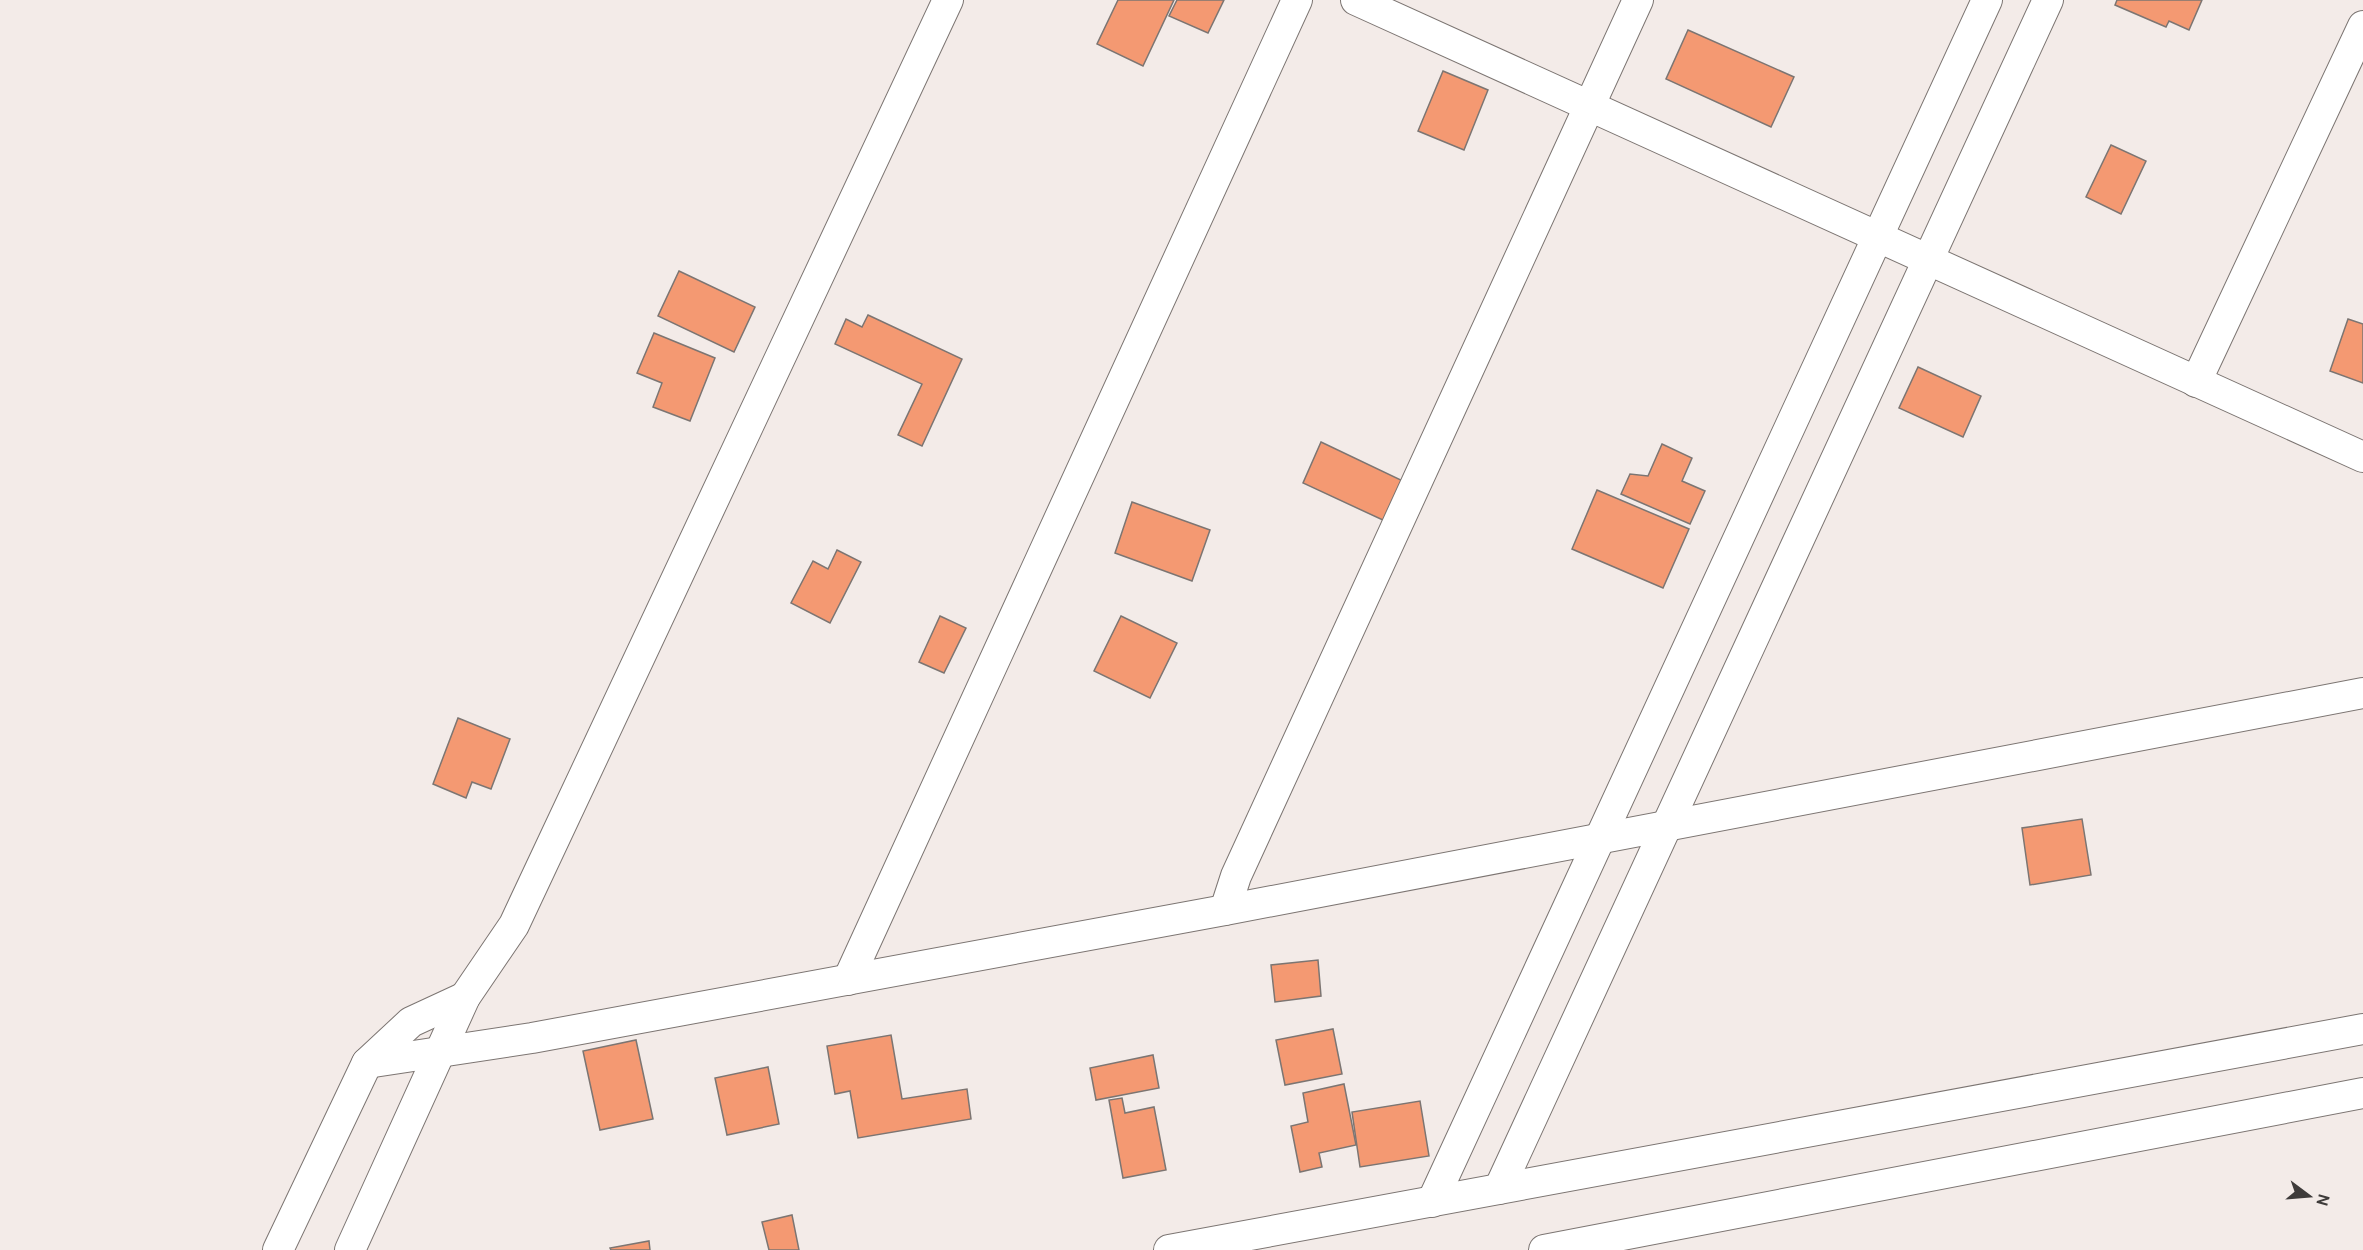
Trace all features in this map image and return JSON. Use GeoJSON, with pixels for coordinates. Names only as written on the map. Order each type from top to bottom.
{"type":"FeatureCollection","features":[{"type":"Feature","properties":{"kind":"street"},"geometry":{"type":"LineString","coordinates":[[350,1250],[465,997],[514,925],[948,0]]}},
{"type":"Feature","properties":{"kind":"street"},"geometry":{"type":"LineString","coordinates":[[848,980],[1296,0]]}},
{"type":"Feature","properties":{"kind":"street"},"geometry":{"type":"LineString","coordinates":[[1356,0],[2363,457]]}},
{"type":"Feature","properties":{"kind":"street"},"geometry":{"type":"LineString","coordinates":[[1225,910],[1241,866],[1638,0]]}},
{"type":"Feature","properties":{"kind":"street"},"geometry":{"type":"LineString","coordinates":[[1432,1202],[1987,0]]}},
{"type":"Feature","properties":{"kind":"street"},"geometry":{"type":"LineString","coordinates":[[1499,1189],[2048,0]]}},
{"type":"Feature","properties":{"kind":"street"},"geometry":{"type":"LineString","coordinates":[[2196,382],[2363,26]]}},
{"type":"Feature","properties":{"kind":"street"},"geometry":{"type":"LineString","coordinates":[[367,1063],[532,1038],[848,980],[1598,840],[2363,693]]}},
{"type":"Feature","properties":{"kind":"street"},"geometry":{"type":"LineString","coordinates":[[278,1250],[367,1063],[411,1022],[465,997]]}},
{"type":"Feature","properties":{"kind":"street"},"geometry":{"type":"LineString","coordinates":[[1169,1250],[2363,1029]]}},
{"type":"Feature","properties":{"kind":"street"},"geometry":{"type":"LineString","coordinates":[[1544,1250],[2363,1093]]}},
{"type":"Feature","properties":{"kind":"building"},"geometry":{"type":"Polygon","coordinates":[[[1118,0],[1174,0],[1143,66],[1097,44],[1118,0]]]}},
{"type":"Feature","properties":{"kind":"building"},"geometry":{"type":"Polygon","coordinates":[[[1177,0],[1224,0],[1208,33],[1169,16],[1177,0]]]}},
{"type":"Feature","properties":{"kind":"building"},"geometry":{"type":"Polygon","coordinates":[[[2117,0],[2202,0],[2189,30],[2169,21],[2166,27],[2115,5],[2117,0]]]}},
{"type":"Feature","properties":{"kind":"building"},"geometry":{"type":"Polygon","coordinates":[[[1688,30],[1794,77],[1771,127],[1666,79],[1688,30]]]}},
{"type":"Feature","properties":{"kind":"building"},"geometry":{"type":"Polygon","coordinates":[[[1443,71],[1488,90],[1464,150],[1418,131],[1443,71]]]}},
{"type":"Feature","properties":{"kind":"building"},"geometry":{"type":"Polygon","coordinates":[[[2111,145],[2146,161],[2121,214],[2086,197],[2111,145]]]}},
{"type":"Feature","properties":{"kind":"building"},"geometry":{"type":"Polygon","coordinates":[[[679,271],[755,307],[734,352],[658,316],[679,271]]]}},
{"type":"Feature","properties":{"kind":"building"},"geometry":{"type":"Polygon","coordinates":[[[868,315],[962,359],[922,446],[898,435],[922,384],[835,344],[846,319],[862,327],[868,315]]]}},
{"type":"Feature","properties":{"kind":"building"},"geometry":{"type":"Polygon","coordinates":[[[2348,319],[2363,324],[2363,383],[2330,371],[2348,319]]]}},
{"type":"Feature","properties":{"kind":"building"},"geometry":{"type":"Polygon","coordinates":[[[654,333],[715,358],[690,421],[653,407],[662,383],[637,373],[654,333]]]}},
{"type":"Feature","properties":{"kind":"building"},"geometry":{"type":"Polygon","coordinates":[[[1918,367],[1981,396],[1963,437],[1899,408],[1918,367]]]}},
{"type":"Feature","properties":{"kind":"building"},"geometry":{"type":"Polygon","coordinates":[[[1321,442],[1403,481],[1385,521],[1303,483],[1321,442]]]}},
{"type":"Feature","properties":{"kind":"building"},"geometry":{"type":"Polygon","coordinates":[[[1662,444],[1692,458],[1682,481],[1705,491],[1690,524],[1621,494],[1630,474],[1648,476],[1662,444]]]}},
{"type":"Feature","properties":{"kind":"building"},"geometry":{"type":"Polygon","coordinates":[[[1597,490],[1689,529],[1663,588],[1572,549],[1597,490]]]}},
{"type":"Feature","properties":{"kind":"building"},"geometry":{"type":"Polygon","coordinates":[[[1132,502],[1210,530],[1192,581],[1115,553],[1132,502]]]}},
{"type":"Feature","properties":{"kind":"building"},"geometry":{"type":"Polygon","coordinates":[[[837,550],[861,562],[830,623],[791,603],[813,561],[828,569],[837,550]]]}},
{"type":"Feature","properties":{"kind":"building"},"geometry":{"type":"Polygon","coordinates":[[[940,616],[966,628],[944,673],[919,662],[940,616]]]}},
{"type":"Feature","properties":{"kind":"building"},"geometry":{"type":"Polygon","coordinates":[[[1121,616],[1177,643],[1150,698],[1094,671],[1121,616]]]}},
{"type":"Feature","properties":{"kind":"building"},"geometry":{"type":"Polygon","coordinates":[[[458,718],[510,739],[491,789],[472,782],[466,798],[433,784],[458,718]]]}},
{"type":"Feature","properties":{"kind":"building"},"geometry":{"type":"Polygon","coordinates":[[[2082,819],[2091,875],[2030,885],[2022,828],[2082,819]]]}},
{"type":"Feature","properties":{"kind":"building"},"geometry":{"type":"Polygon","coordinates":[[[1318,960],[1321,996],[1275,1002],[1271,965],[1318,960]]]}},
{"type":"Feature","properties":{"kind":"building"},"geometry":{"type":"Polygon","coordinates":[[[1333,1029],[1342,1074],[1285,1085],[1276,1040],[1333,1029]]]}},
{"type":"Feature","properties":{"kind":"building"},"geometry":{"type":"Polygon","coordinates":[[[891,1035],[902,1099],[967,1089],[971,1119],[858,1138],[850,1091],[835,1094],[827,1046],[891,1035]]]}},
{"type":"Feature","properties":{"kind":"building"},"geometry":{"type":"Polygon","coordinates":[[[636,1040],[653,1119],[600,1130],[583,1051],[636,1040]]]}},
{"type":"Feature","properties":{"kind":"building"},"geometry":{"type":"Polygon","coordinates":[[[1153,1055],[1159,1088],[1096,1100],[1090,1068],[1153,1055]]]}},
{"type":"Feature","properties":{"kind":"building"},"geometry":{"type":"Polygon","coordinates":[[[768,1067],[779,1124],[727,1135],[715,1078],[768,1067]]]}},
{"type":"Feature","properties":{"kind":"building"},"geometry":{"type":"Polygon","coordinates":[[[1344,1084],[1356,1145],[1319,1153],[1322,1167],[1300,1172],[1291,1126],[1308,1122],[1303,1093],[1344,1084]]]}},
{"type":"Feature","properties":{"kind":"building"},"geometry":{"type":"Polygon","coordinates":[[[1122,1098],[1125,1113],[1154,1107],[1166,1170],[1123,1178],[1109,1100],[1122,1098]]]}},
{"type":"Feature","properties":{"kind":"building"},"geometry":{"type":"Polygon","coordinates":[[[1420,1101],[1429,1156],[1360,1167],[1352,1112],[1420,1101]]]}},
{"type":"Feature","properties":{"kind":"building"},"geometry":{"type":"Polygon","coordinates":[[[792,1215],[799,1250],[769,1250],[762,1222],[792,1215]]]}},
{"type":"Feature","properties":{"kind":"building"},"geometry":{"type":"Polygon","coordinates":[[[649,1241],[650,1250],[611,1250],[610,1248],[649,1241]]]}}]}
